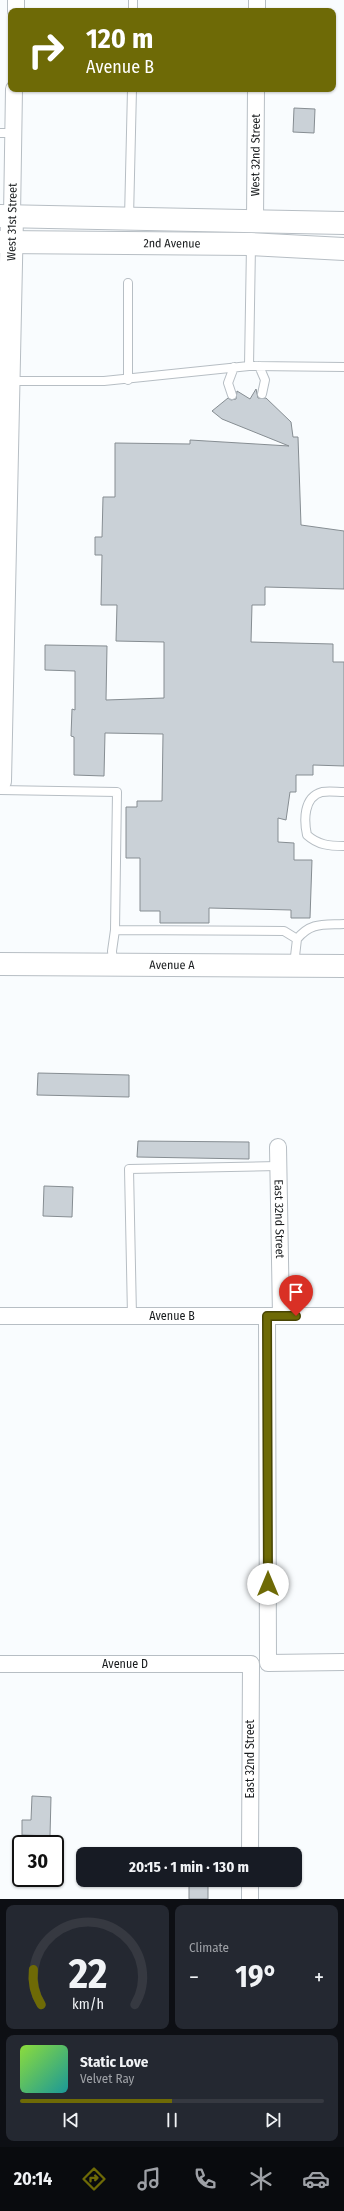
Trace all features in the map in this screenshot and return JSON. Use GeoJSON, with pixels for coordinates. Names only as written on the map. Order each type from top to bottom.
{"type":"FeatureCollection","features":[{"type":"Feature","properties":{"kind":"street","name":"West 31st Street"},"geometry":{"type":"LineString","coordinates":[[0,781],[3,467],[8,381],[6,242],[7,133],[14,92]]}},
{"type":"Feature","properties":{"kind":"street","name":"West 32nd Street"},"geometry":{"type":"LineString","coordinates":[[255,220],[256,92]]}},
{"type":"Feature","properties":{"kind":"street","name":"2nd Avenue"},"geometry":{"type":"LineString","coordinates":[[6,216],[344,223]]}},
{"type":"Feature","properties":{"kind":"street","name":"2nd Avenue"},"geometry":{"type":"LineString","coordinates":[[6,242],[251,244],[344,249]]}},
{"type":"Feature","properties":{"kind":"street","name":"Avenue A"},"geometry":{"type":"LineString","coordinates":[[0,964],[344,966]]}},
{"type":"Feature","properties":{"kind":"street","name":"East 32nd Street"},"geometry":{"type":"LineString","coordinates":[[278,1147],[268,1663],[344,1662]]}},
{"type":"Feature","properties":{"kind":"street","name":"Avenue B"},"geometry":{"type":"LineString","coordinates":[[0,1316],[344,1316]]}},
{"type":"Feature","properties":{"kind":"street","name":"Avenue D"},"geometry":{"type":"LineString","coordinates":[[0,1664],[251,1664]]}},
{"type":"Feature","properties":{"kind":"street","name":"East 32nd Street"},"geometry":{"type":"LineString","coordinates":[[250,1847],[251,1664]]}},
{"type":"Feature","properties":{"kind":"street"},"geometry":{"type":"LineString","coordinates":[[250,1887],[250,1899]]}},
{"type":"Feature","properties":{"kind":"lane"},"geometry":{"type":"LineString","coordinates":[[129,218],[132,92]]}},
{"type":"Feature","properties":{"kind":"lane"},"geometry":{"type":"LineString","coordinates":[[249,366],[251,244]]}},
{"type":"Feature","properties":{"kind":"lane"},"geometry":{"type":"LineString","coordinates":[[128,283],[128,380]]}},
{"type":"Feature","properties":{"kind":"lane"},"geometry":{"type":"LineString","coordinates":[[8,381],[128,380],[249,366],[344,367]]}},
{"type":"Feature","properties":{"kind":"lane"},"geometry":{"type":"LineString","coordinates":[[259,366],[265,380],[265,386],[262,394]]}},
{"type":"Feature","properties":{"kind":"lane"},"geometry":{"type":"LineString","coordinates":[[232,395],[228,383],[234,367]]}},
{"type":"Feature","properties":{"kind":"lane"},"geometry":{"type":"LineString","coordinates":[[0,790],[117,792],[115,930],[112,951],[113,965]]}},
{"type":"Feature","properties":{"kind":"lane"},"geometry":{"type":"LineString","coordinates":[[344,792],[321,792],[313,798],[304,815],[307,835],[314,841],[323,845],[344,846]]}},
{"type":"Feature","properties":{"kind":"lane"},"geometry":{"type":"LineString","coordinates":[[294,966],[296,939],[305,929],[317,925],[344,924]]}},
{"type":"Feature","properties":{"kind":"lane"},"geometry":{"type":"LineString","coordinates":[[115,930],[284,931],[296,939]]}},
{"type":"Feature","properties":{"kind":"lane"},"geometry":{"type":"LineString","coordinates":[[132,1316],[129,1169],[278,1166]]}},
{"type":"Feature","properties":{"kind":"building"},"geometry":{"type":"Polygon","coordinates":[[[294,108],[315,109],[314,133],[293,132],[294,108]]]}},
{"type":"Feature","properties":{"kind":"building"},"geometry":{"type":"Polygon","coordinates":[[[256,389],[258,398],[266,398],[291,422],[293,437],[298,437],[301,525],[344,531],[344,589],[265,587],[265,605],[252,605],[251,642],[333,644],[333,662],[344,662],[344,766],[313,765],[313,775],[296,775],[296,792],[290,792],[286,820],[278,818],[278,842],[294,843],[294,860],[312,860],[310,918],[291,918],[291,910],[209,908],[209,923],[160,923],[160,911],[140,911],[140,858],[126,858],[126,807],[137,807],[137,801],[162,801],[163,734],[105,733],[104,776],[74,775],[74,737],[71,736],[72,709],[75,710],[75,671],[45,670],[45,645],[107,646],[106,700],[164,698],[164,642],[116,641],[117,605],[101,605],[102,555],[95,555],[95,537],[102,537],[103,497],[115,497],[115,443],[190,444],[190,440],[289,446],[222,419],[212,411],[228,398],[231,400],[236,399],[237,391],[250,399],[256,389]]]}},
{"type":"Feature","properties":{"kind":"building"},"geometry":{"type":"Polygon","coordinates":[[[38,1073],[129,1075],[129,1097],[37,1095],[38,1073]]]}},
{"type":"Feature","properties":{"kind":"building"},"geometry":{"type":"Polygon","coordinates":[[[138,1141],[249,1142],[249,1159],[137,1157],[138,1141]]]}},
{"type":"Feature","properties":{"kind":"building"},"geometry":{"type":"Polygon","coordinates":[[[44,1186],[73,1187],[72,1217],[43,1216],[44,1186]]]}},
{"type":"Feature","properties":{"kind":"building"},"geometry":{"type":"Polygon","coordinates":[[[32,1796],[51,1797],[50,1835],[22,1835],[22,1820],[31,1820],[32,1796]]]}},
{"type":"Feature","properties":{"kind":"building"},"geometry":{"type":"Polygon","coordinates":[[[189,1887],[208,1887],[208,1899],[189,1899],[189,1887]]]}},
{"type":"Feature","properties":{"kind":"route"},"geometry":{"type":"LineString","coordinates":[[268,1584],[267,1316],[296,1316]]}}]}
